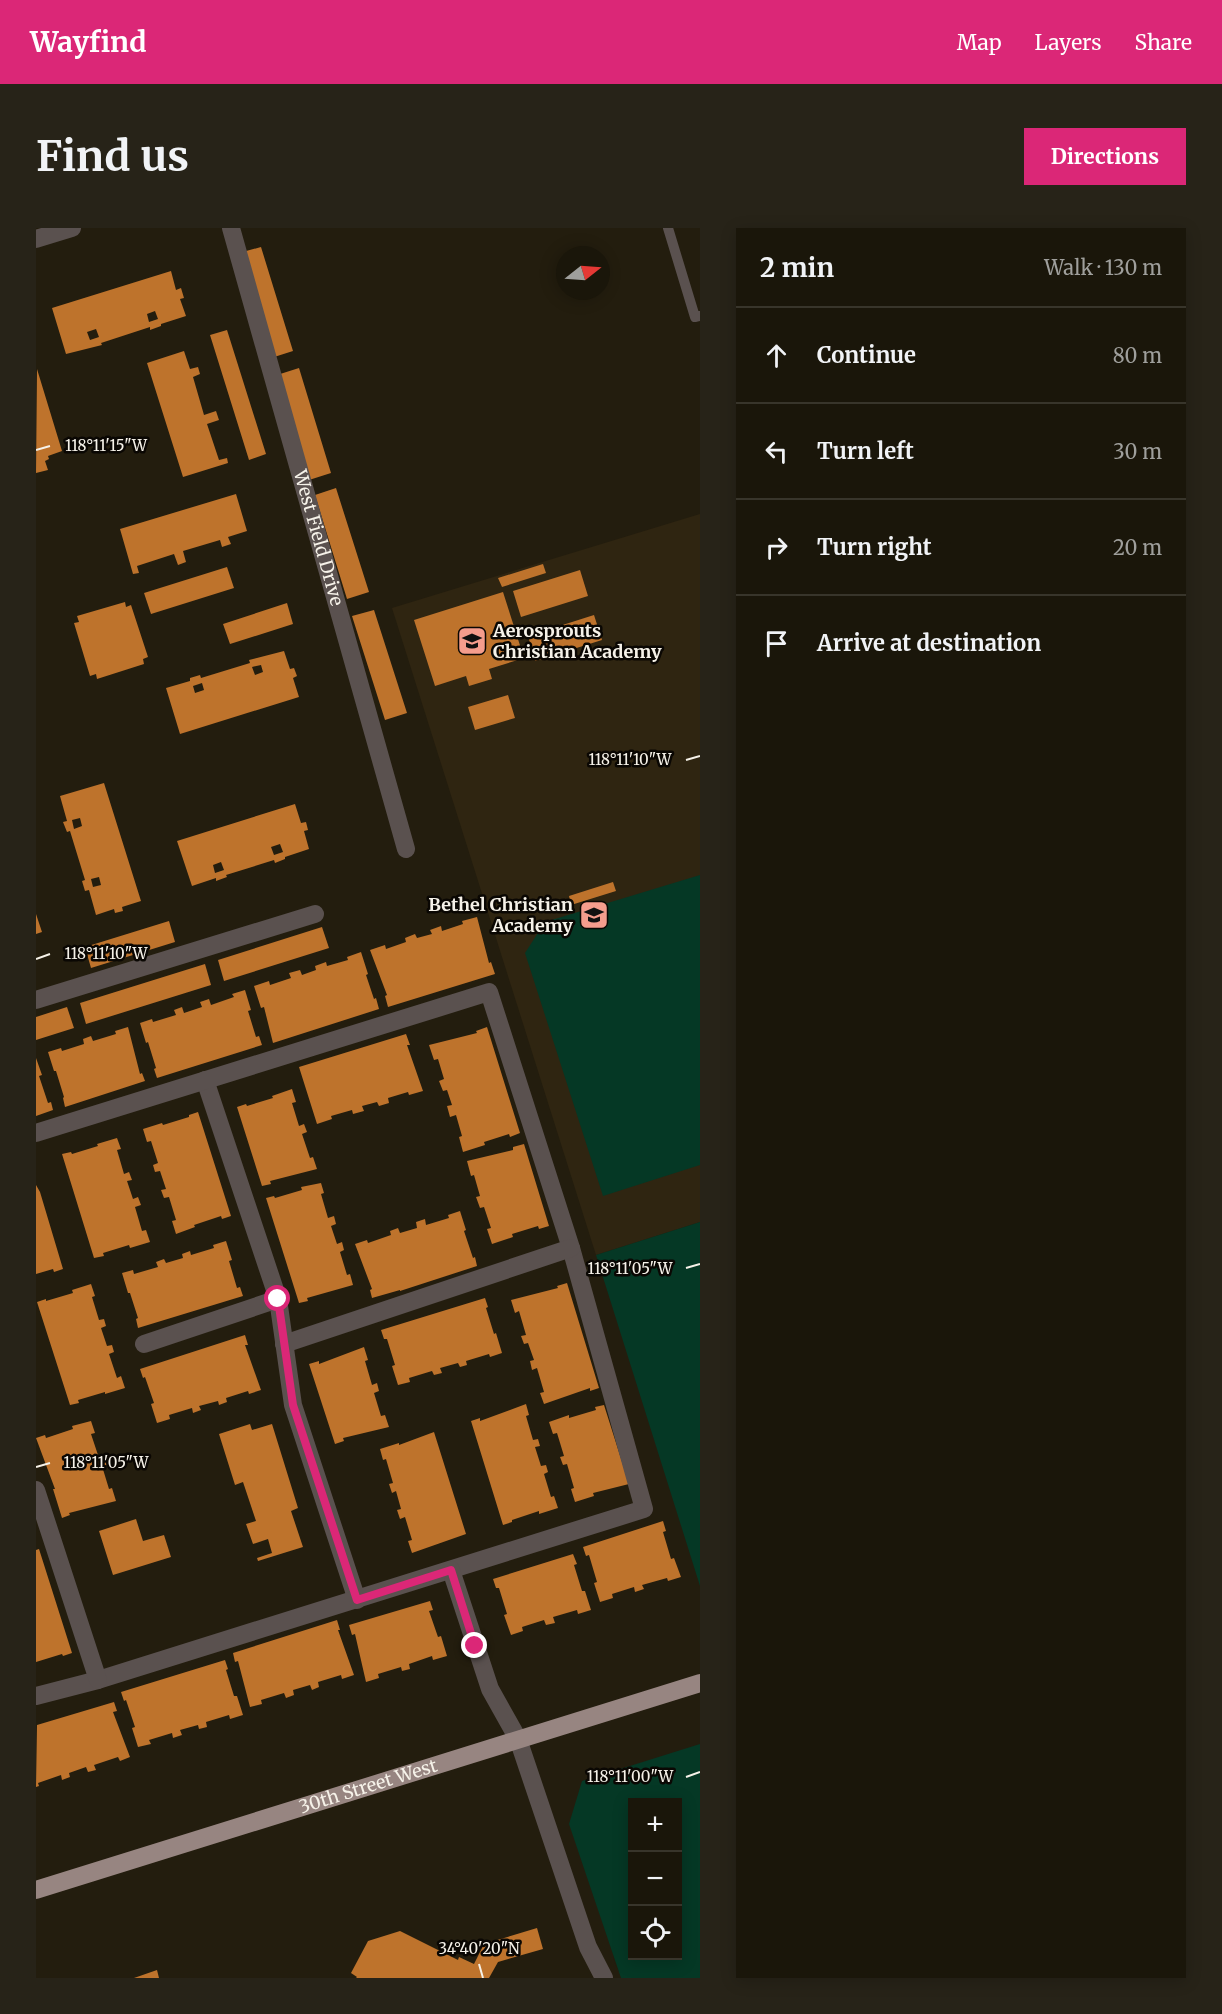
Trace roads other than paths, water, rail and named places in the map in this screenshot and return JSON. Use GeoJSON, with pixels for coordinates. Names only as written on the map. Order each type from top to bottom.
{"type":"FeatureCollection","features":[{"type":"Feature","properties":{"kind":"main road","name":"30th Street West"},"geometry":{"type":"LineString","coordinates":[[36,1890],[700,1683]]}},
{"type":"Feature","properties":{"kind":"street"},"geometry":{"type":"LineString","coordinates":[[36,239],[72,228]]}},
{"type":"Feature","properties":{"kind":"street","name":"West Field Drive"},"geometry":{"type":"LineString","coordinates":[[231,228],[406,849]]}},
{"type":"Feature","properties":{"kind":"street"},"geometry":{"type":"LineString","coordinates":[[36,1000],[315,914]]}},
{"type":"Feature","properties":{"kind":"street"},"geometry":{"type":"LineString","coordinates":[[36,1133],[489,992],[571,1248],[644,1509],[98,1680],[36,1696]]}},
{"type":"Feature","properties":{"kind":"street"},"geometry":{"type":"LineString","coordinates":[[205,1080],[278,1299],[293,1405],[357,1600]]}},
{"type":"Feature","properties":{"kind":"street"},"geometry":{"type":"LineString","coordinates":[[284,1344],[571,1248]]}},
{"type":"Feature","properties":{"kind":"street"},"geometry":{"type":"LineString","coordinates":[[144,1344],[278,1299]]}},
{"type":"Feature","properties":{"kind":"street"},"geometry":{"type":"LineString","coordinates":[[36,1490],[98,1680]]}},
{"type":"Feature","properties":{"kind":"street"},"geometry":{"type":"LineString","coordinates":[[451,1570],[490,1689],[518,1739],[588,1947],[604,1978]]}},
{"type":"Feature","properties":{"kind":"lane"},"geometry":{"type":"LineString","coordinates":[[668,228],[695,317],[700,316]]}},
{"type":"Feature","properties":{"kind":"place","name":"Aerosprouts Christian Academy"},"geometry":{"type":"Point","coordinates":[472,641]}},
{"type":"Feature","properties":{"kind":"place","name":"Bethel Christian Academy"},"geometry":{"type":"Point","coordinates":[594,915]}}]}
